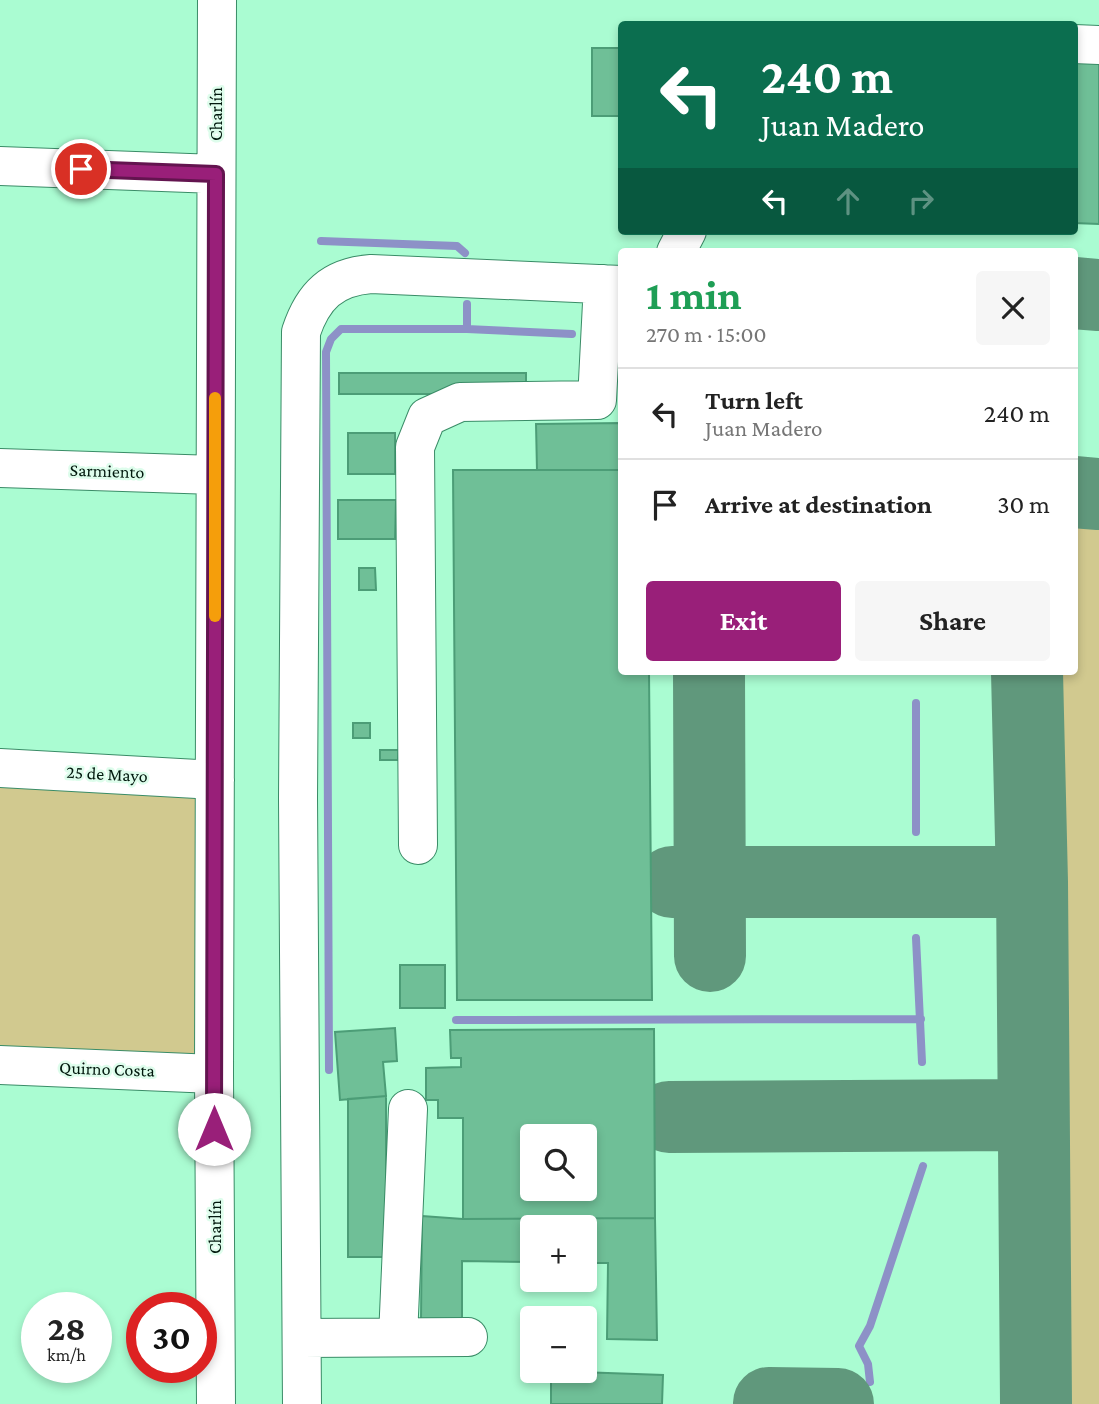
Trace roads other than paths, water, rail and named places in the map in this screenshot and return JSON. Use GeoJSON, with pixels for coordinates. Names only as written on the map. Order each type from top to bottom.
{"type":"FeatureCollection","features":[{"type":"Feature","properties":{"kind":"street","name":"Charlín"},"geometry":{"type":"LineString","coordinates":[[216,1404],[214,1074],[217,0]]}},
{"type":"Feature","properties":{"kind":"street"},"geometry":{"type":"LineString","coordinates":[[1078,44],[1099,45]]}},
{"type":"Feature","properties":{"kind":"street"},"geometry":{"type":"LineString","coordinates":[[0,166],[216,174]]}},
{"type":"Feature","properties":{"kind":"street"},"geometry":{"type":"LineString","coordinates":[[302,1404],[298,812],[301,332],[308,311],[322,294],[351,276],[371,274],[612,284],[597,400],[460,402],[427,417],[415,447],[418,845]]}},
{"type":"Feature","properties":{"kind":"street","name":"Sarmiento"},"geometry":{"type":"LineString","coordinates":[[0,468],[215,475]]}},
{"type":"Feature","properties":{"kind":"street","name":"25 de Mayo"},"geometry":{"type":"LineString","coordinates":[[0,768],[215,779]]}},
{"type":"Feature","properties":{"kind":"street","name":"Quirno Costa"},"geometry":{"type":"LineString","coordinates":[[0,1065],[214,1074]]}},
{"type":"Feature","properties":{"kind":"street"},"geometry":{"type":"LineString","coordinates":[[398,1338],[408,1108]]}},
{"type":"Feature","properties":{"kind":"street"},"geometry":{"type":"LineString","coordinates":[[302,1338],[468,1337]]}},
{"type":"Feature","properties":{"kind":"waterway"},"geometry":{"type":"LineString","coordinates":[[321,241],[457,246],[465,253]]}},
{"type":"Feature","properties":{"kind":"waterway"},"geometry":{"type":"LineString","coordinates":[[467,304],[467,329]]}},
{"type":"Feature","properties":{"kind":"waterway"},"geometry":{"type":"LineString","coordinates":[[329,1070],[326,352],[331,339],[341,329],[467,329],[572,334]]}},
{"type":"Feature","properties":{"kind":"waterway"},"geometry":{"type":"LineString","coordinates":[[916,703],[916,832]]}},
{"type":"Feature","properties":{"kind":"waterway"},"geometry":{"type":"LineString","coordinates":[[916,938],[922,1062]]}},
{"type":"Feature","properties":{"kind":"waterway"},"geometry":{"type":"LineString","coordinates":[[456,1020],[921,1019]]}},
{"type":"Feature","properties":{"kind":"waterway"},"geometry":{"type":"LineString","coordinates":[[870,1382],[868,1364],[859,1346],[870,1326],[923,1166]]}}]}
